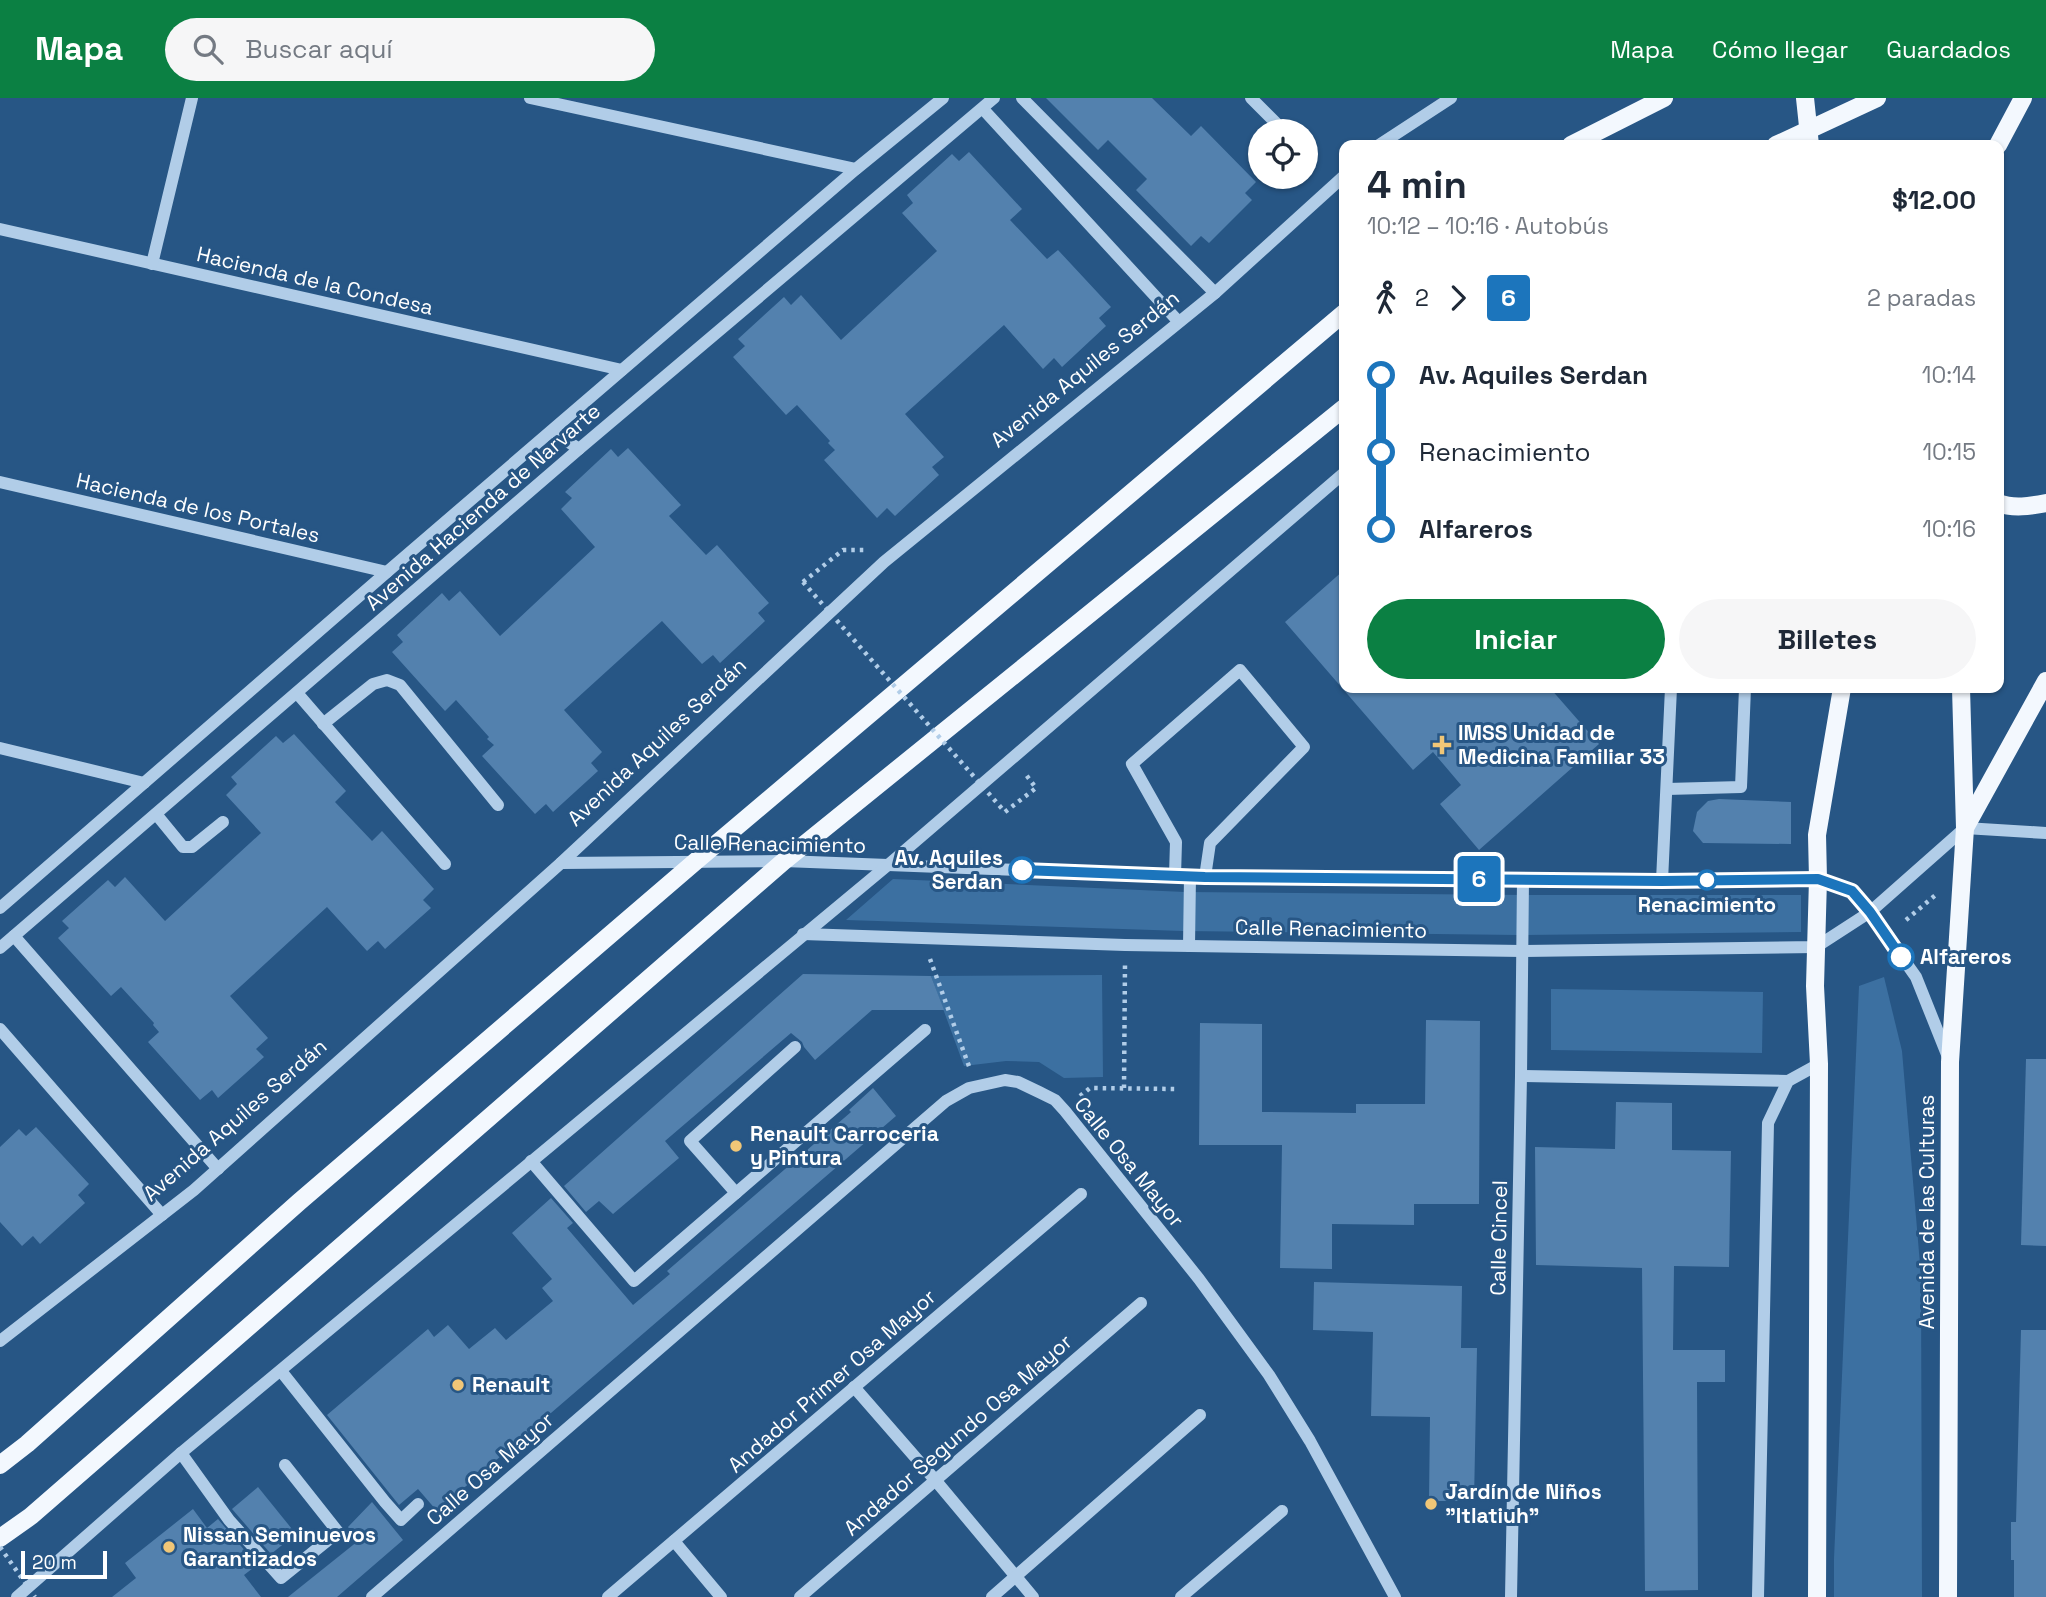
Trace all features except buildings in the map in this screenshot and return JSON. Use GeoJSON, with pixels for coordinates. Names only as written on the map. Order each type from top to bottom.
{"type":"FeatureCollection","features":[{"type":"Feature","properties":{"kind":"main road"},"geometry":{"type":"LineString","coordinates":[[1581,140],[1664,98]]}},
{"type":"Feature","properties":{"kind":"main road"},"geometry":{"type":"LineString","coordinates":[[1805,98],[1809,140]]}},
{"type":"Feature","properties":{"kind":"main road"},"geometry":{"type":"LineString","coordinates":[[1787,140],[1877,98]]}},
{"type":"Feature","properties":{"kind":"main road"},"geometry":{"type":"LineString","coordinates":[[2001,140],[2023,98]]}},
{"type":"Feature","properties":{"kind":"main road"},"geometry":{"type":"LineString","coordinates":[[0,1465],[299,1202],[696,861],[1339,317]]}},
{"type":"Feature","properties":{"kind":"main road"},"geometry":{"type":"LineString","coordinates":[[0,1538],[30,1516],[784,861],[1339,412]]}},
{"type":"Feature","properties":{"kind":"main road"},"geometry":{"type":"LineString","coordinates":[[2004,505],[2028,506],[2046,503]]}},
{"type":"Feature","properties":{"kind":"main road","name":"Avenida de las Culturas"},"geometry":{"type":"LineString","coordinates":[[1948,1597],[1950,1062],[1965,828],[2046,681]]}},
{"type":"Feature","properties":{"kind":"main road"},"geometry":{"type":"LineString","coordinates":[[1817,1597],[1817,835],[1841,693]]}},
{"type":"Feature","properties":{"kind":"main road"},"geometry":{"type":"LineString","coordinates":[[1961,693],[1965,828]]}},
{"type":"Feature","properties":{"kind":"street"},"geometry":{"type":"LineString","coordinates":[[152,264],[192,98]]}},
{"type":"Feature","properties":{"kind":"street"},"geometry":{"type":"LineString","coordinates":[[530,98],[856,169]]}},
{"type":"Feature","properties":{"kind":"street","name":"Avenida Hacienda de Narvarte"},"geometry":{"type":"LineString","coordinates":[[0,908],[856,169],[943,98]]}},
{"type":"Feature","properties":{"kind":"street","name":"Avenida Hacienda de Narvarte"},"geometry":{"type":"LineString","coordinates":[[0,948],[579,449],[994,98]]}},
{"type":"Feature","properties":{"kind":"street"},"geometry":{"type":"LineString","coordinates":[[1023,98],[1215,293]]}},
{"type":"Feature","properties":{"kind":"street"},"geometry":{"type":"LineString","coordinates":[[1251,98],[1272,119]]}},
{"type":"Feature","properties":{"kind":"street"},"geometry":{"type":"LineString","coordinates":[[1387,140],[1451,98]]}},
{"type":"Feature","properties":{"kind":"street"},"geometry":{"type":"LineString","coordinates":[[983,109],[1178,321]]}},
{"type":"Feature","properties":{"kind":"street","name":"Avenida Aquiles Serdán"},"geometry":{"type":"LineString","coordinates":[[0,1341],[218,1169],[561,863],[884,562],[1215,293],[1339,181]]}},
{"type":"Feature","properties":{"kind":"street","name":"Hacienda de la Condesa"},"geometry":{"type":"LineString","coordinates":[[0,229],[622,370]]}},
{"type":"Feature","properties":{"kind":"street"},"geometry":{"type":"LineString","coordinates":[[552,431],[579,449]]}},
{"type":"Feature","properties":{"kind":"street"},"geometry":{"type":"LineString","coordinates":[[17,1597],[181,1453],[888,865],[1339,476]]}},
{"type":"Feature","properties":{"kind":"street","name":"Hacienda de los Portales"},"geometry":{"type":"LineString","coordinates":[[0,482],[387,572]]}},
{"type":"Feature","properties":{"kind":"street"},"geometry":{"type":"LineString","coordinates":[[1175,876],[1176,842],[1132,764],[1240,670],[1304,747],[1210,843],[1205,877]]}},
{"type":"Feature","properties":{"kind":"street"},"geometry":{"type":"LineString","coordinates":[[323,724],[373,684],[387,680],[400,685],[498,805]]}},
{"type":"Feature","properties":{"kind":"street"},"geometry":{"type":"LineString","coordinates":[[297,693],[445,864]]}},
{"type":"Feature","properties":{"kind":"street"},"geometry":{"type":"LineString","coordinates":[[1662,881],[1671,693]]}},
{"type":"Feature","properties":{"kind":"street"},"geometry":{"type":"LineString","coordinates":[[1667,789],[1741,787],[1745,693]]}},
{"type":"Feature","properties":{"kind":"street"},"geometry":{"type":"LineString","coordinates":[[0,748],[144,783]]}},
{"type":"Feature","properties":{"kind":"street"},"geometry":{"type":"LineString","coordinates":[[156,814],[183,846],[192,848],[223,821]]}},
{"type":"Feature","properties":{"kind":"street"},"geometry":{"type":"LineString","coordinates":[[1965,828],[2046,833]]}},
{"type":"Feature","properties":{"kind":"street","name":"Avenida de las Culturas"},"geometry":{"type":"LineString","coordinates":[[1816,947],[1870,912],[1965,828]]}},
{"type":"Feature","properties":{"kind":"street","name":"Calle Renacimiento"},"geometry":{"type":"LineString","coordinates":[[561,863],[784,861],[1205,877],[1662,881],[1818,879]]}},
{"type":"Feature","properties":{"kind":"street"},"geometry":{"type":"LineString","coordinates":[[1189,946],[1191,876]]}},
{"type":"Feature","properties":{"kind":"street"},"geometry":{"type":"LineString","coordinates":[[1818,879],[1852,891],[1870,912],[1916,977],[1950,1062]]}},
{"type":"Feature","properties":{"kind":"street","name":"Calle Cincel"},"geometry":{"type":"LineString","coordinates":[[1511,1597],[1523,880]]}},
{"type":"Feature","properties":{"kind":"street","name":"Calle Renacimiento"},"geometry":{"type":"LineString","coordinates":[[803,934],[1125,946],[1522,951],[1816,947]]}},
{"type":"Feature","properties":{"kind":"street"},"geometry":{"type":"LineString","coordinates":[[14,936],[218,1169]]}},
{"type":"Feature","properties":{"kind":"street"},"geometry":{"type":"LineString","coordinates":[[0,1029],[162,1215]]}},
{"type":"Feature","properties":{"kind":"street"},"geometry":{"type":"LineString","coordinates":[[531,1161],[634,1281],[925,1030]]}},
{"type":"Feature","properties":{"kind":"street"},"geometry":{"type":"LineString","coordinates":[[736,1193],[690,1141],[795,1047]]}},
{"type":"Feature","properties":{"kind":"street"},"geometry":{"type":"LineString","coordinates":[[1521,1076],[1788,1081],[1819,1064]]}},
{"type":"Feature","properties":{"kind":"street","name":"Calle Osa Mayor"},"geometry":{"type":"LineString","coordinates":[[372,1597],[947,1101],[976,1086],[1005,1080],[1018,1082],[1055,1100],[1199,1279],[1269,1375],[1310,1441],[1395,1597]]}},
{"type":"Feature","properties":{"kind":"street"},"geometry":{"type":"LineString","coordinates":[[1758,1597],[1768,1123],[1788,1081]]}},
{"type":"Feature","properties":{"kind":"street","name":"Andador Primer Osa Mayor"},"geometry":{"type":"LineString","coordinates":[[608,1597],[1081,1194]]}},
{"type":"Feature","properties":{"kind":"street","name":"Andador Segundo Osa Mayor"},"geometry":{"type":"LineString","coordinates":[[800,1597],[1141,1303]]}},
{"type":"Feature","properties":{"kind":"street"},"geometry":{"type":"LineString","coordinates":[[281,1371],[401,1520],[418,1504]]}},
{"type":"Feature","properties":{"kind":"street"},"geometry":{"type":"LineString","coordinates":[[854,1387],[1033,1597]]}},
{"type":"Feature","properties":{"kind":"street"},"geometry":{"type":"LineString","coordinates":[[992,1597],[1200,1415]]}},
{"type":"Feature","properties":{"kind":"street"},"geometry":{"type":"LineString","coordinates":[[181,1453],[229,1520],[281,1578],[338,1532],[285,1465]]}},
{"type":"Feature","properties":{"kind":"street"},"geometry":{"type":"LineString","coordinates":[[1181,1597],[1282,1511]]}},
{"type":"Feature","properties":{"kind":"street"},"geometry":{"type":"LineString","coordinates":[[674,1541],[721,1597]]}},
{"type":"Feature","properties":{"kind":"path"},"geometry":{"type":"LineString","coordinates":[[843,550],[803,582],[1005,812],[1036,788]]}},
{"type":"Feature","properties":{"kind":"path"},"geometry":{"type":"LineString","coordinates":[[1906,920],[1938,892]]}},
{"type":"Feature","properties":{"kind":"path"},"geometry":{"type":"LineString","coordinates":[[923,938],[976,1086]]}},
{"type":"Feature","properties":{"kind":"path"},"geometry":{"type":"LineString","coordinates":[[1124,1088],[1125,946]]}},
{"type":"Feature","properties":{"kind":"path"},"geometry":{"type":"LineString","coordinates":[[1079,1097],[1090,1088],[1175,1089]]}},
{"type":"Feature","properties":{"kind":"path"},"geometry":{"type":"LineString","coordinates":[[0,1547],[35,1597]]}},
{"type":"Feature","properties":{"kind":"shaded area"},"geometry":{"type":"Polygon","coordinates":[[[893,879],[1185,892],[1801,895],[1801,932],[1518,935],[1183,931],[846,920],[893,879]]]}},
{"type":"Feature","properties":{"kind":"shaded area"},"geometry":{"type":"Polygon","coordinates":[[[1102,975],[1103,1077],[1064,1078],[1039,1062],[1006,1061],[964,1066],[931,976],[1102,975]]]}},
{"type":"Feature","properties":{"kind":"shaded area"},"geometry":{"type":"Polygon","coordinates":[[[1884,977],[1902,1051],[1921,1276],[1922,1597],[1834,1597],[1859,986],[1884,977]]]}},
{"type":"Feature","properties":{"kind":"shaded area"},"geometry":{"type":"Polygon","coordinates":[[[1551,989],[1763,992],[1762,1053],[1551,1050],[1551,989]]]}},
{"type":"Feature","properties":{"kind":"bus line","name":"6"},"geometry":{"type":"LineString","coordinates":[[1022,870],[1205,877],[1662,881],[1818,879],[1852,891],[1901,957]]}},
{"type":"Feature","properties":{"kind":"place","name":"IMSS Unidad de Medicina Familiar 33"},"geometry":{"type":"Point","coordinates":[1442,745]}},
{"type":"Feature","properties":{"kind":"place","name":"Av. Aquiles Serdan"},"geometry":{"type":"Point","coordinates":[1022,870]}},
{"type":"Feature","properties":{"kind":"place","name":"Renacimiento"},"geometry":{"type":"Point","coordinates":[1707,880]}},
{"type":"Feature","properties":{"kind":"place","name":"Alfareros"},"geometry":{"type":"Point","coordinates":[1901,957]}},
{"type":"Feature","properties":{"kind":"place","name":"Renault Carroceria y Pintura"},"geometry":{"type":"Point","coordinates":[736,1146]}},
{"type":"Feature","properties":{"kind":"place","name":"Renault"},"geometry":{"type":"Point","coordinates":[458,1385]}},
{"type":"Feature","properties":{"kind":"place","name":"Jardín de Niños \"Itlatiuh\""},"geometry":{"type":"Point","coordinates":[1431,1504]}},
{"type":"Feature","properties":{"kind":"place","name":"Nissan Seminuevos Garantizados"},"geometry":{"type":"Point","coordinates":[169,1547]}}]}
